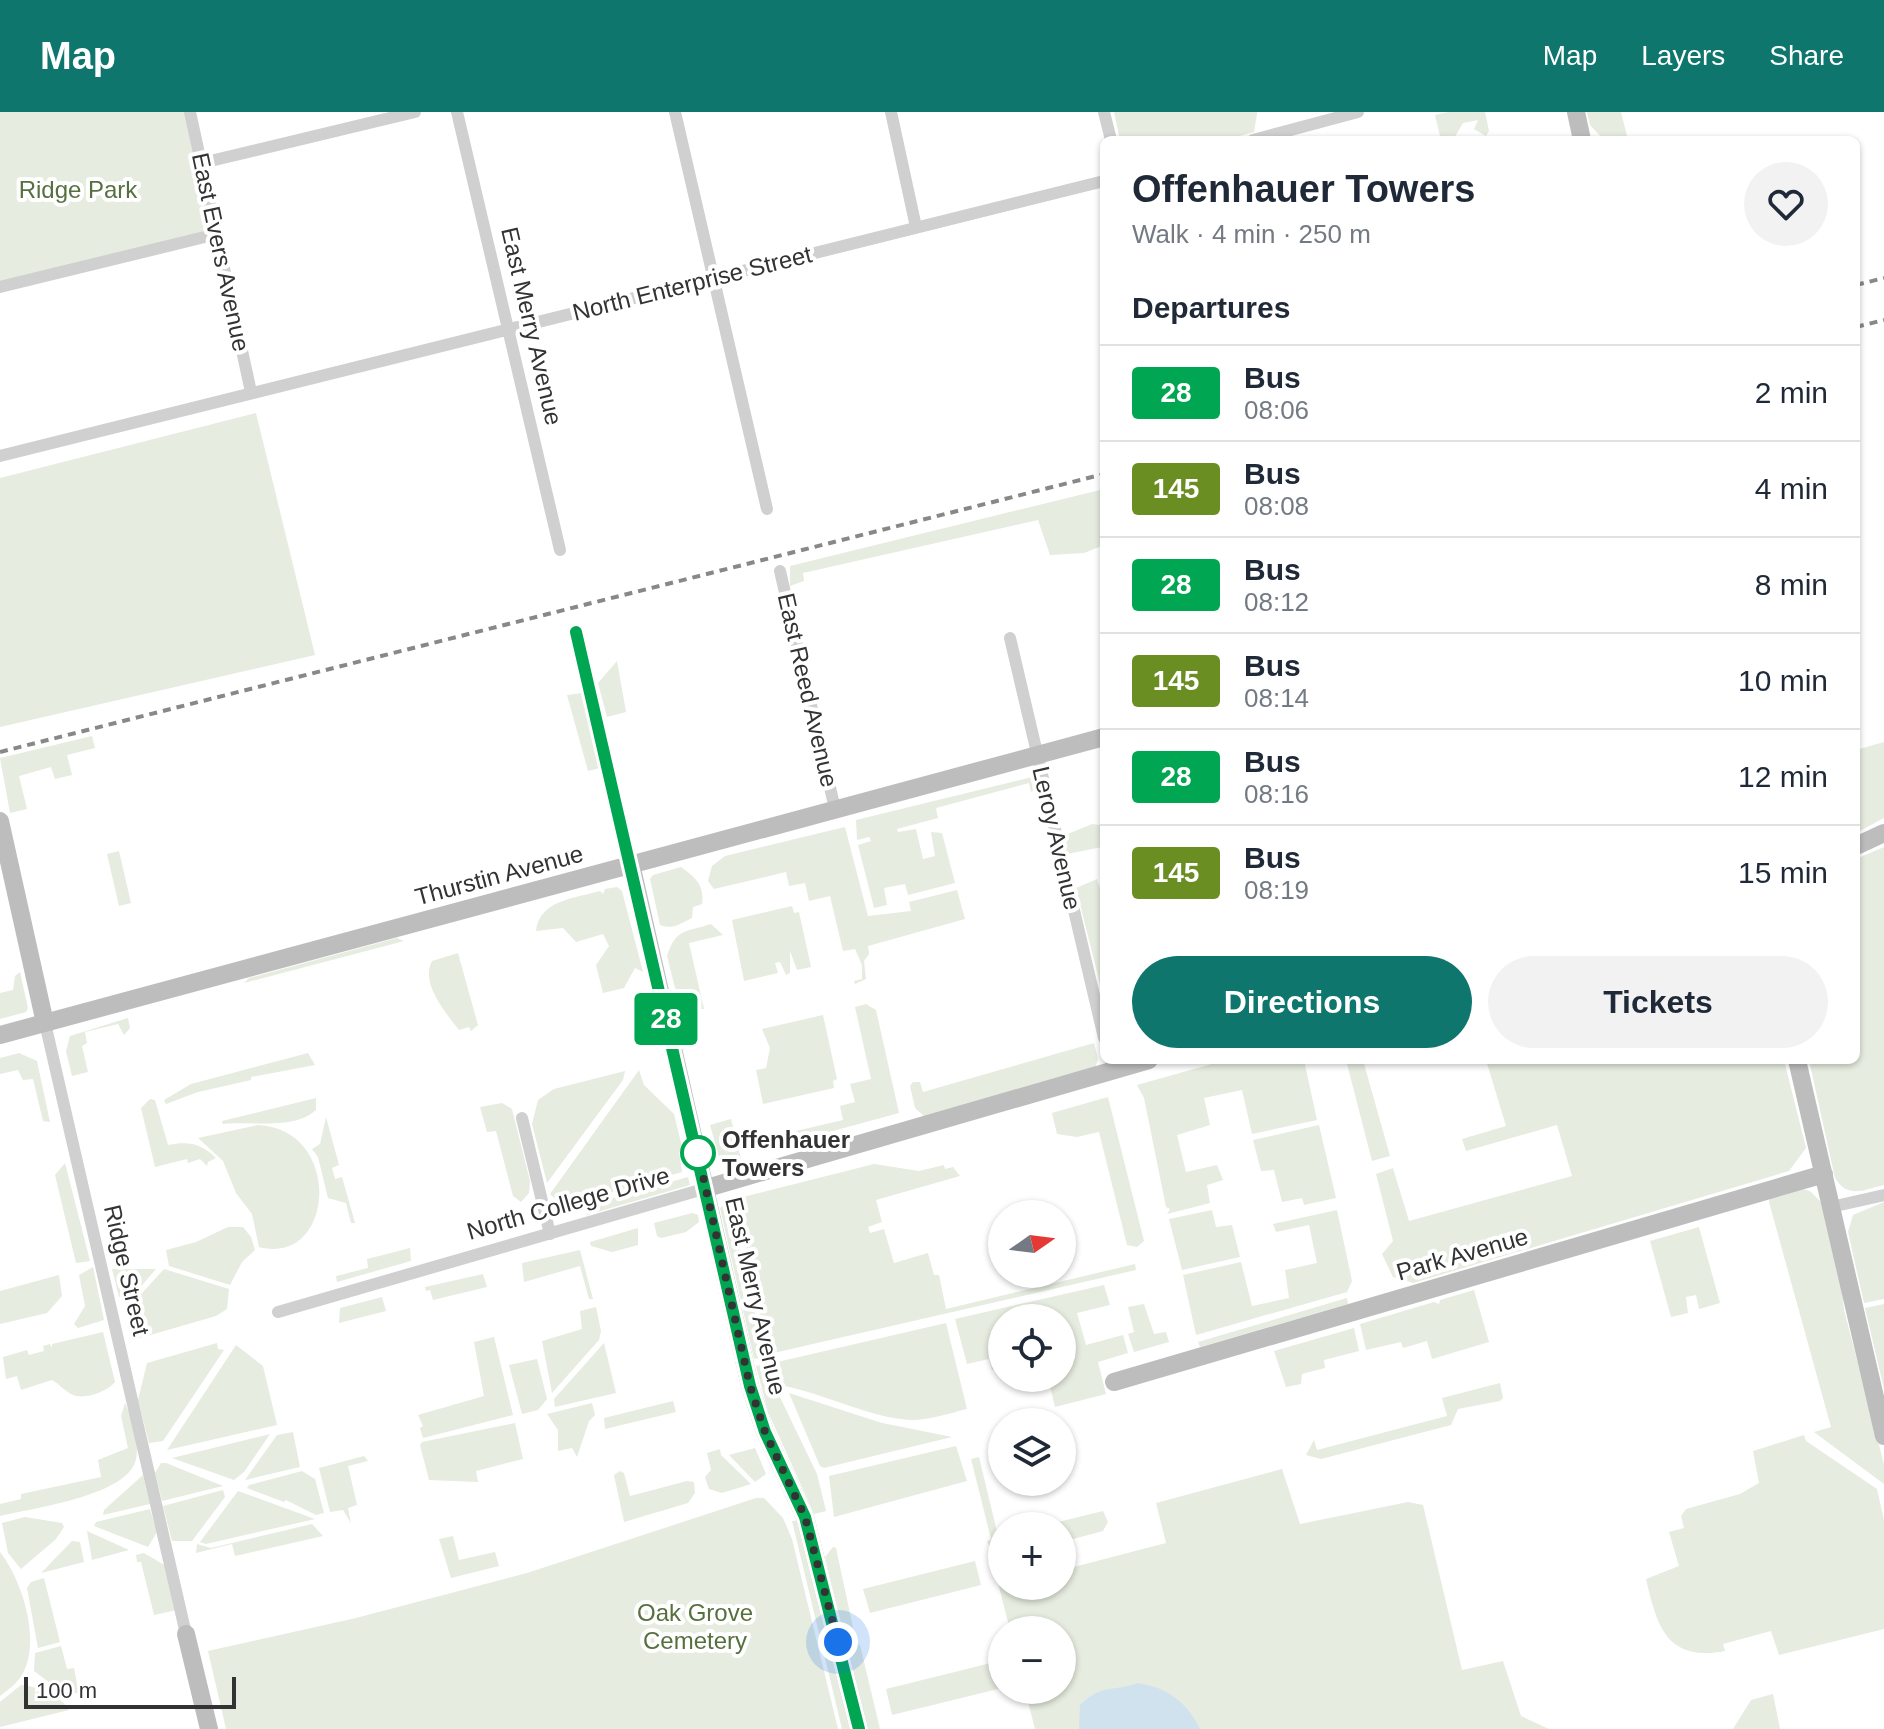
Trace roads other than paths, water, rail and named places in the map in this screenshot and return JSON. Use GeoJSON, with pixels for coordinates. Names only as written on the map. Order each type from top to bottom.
{"type":"FeatureCollection","features":[{"type":"Feature","properties":{"kind":"street","name":"East Evers Avenue"},"geometry":{"type":"LineString","coordinates":[[190,112],[251,392]]}},
{"type":"Feature","properties":{"kind":"street"},"geometry":{"type":"LineString","coordinates":[[202,163],[415,112]]}},
{"type":"Feature","properties":{"kind":"street","name":"East Merry Avenue"},"geometry":{"type":"LineString","coordinates":[[457,112],[560,550]]}},
{"type":"Feature","properties":{"kind":"street"},"geometry":{"type":"LineString","coordinates":[[675,112],[767,509]]}},
{"type":"Feature","properties":{"kind":"street"},"geometry":{"type":"LineString","coordinates":[[891,112],[916,227]]}},
{"type":"Feature","properties":{"kind":"street"},"geometry":{"type":"LineString","coordinates":[[1104,112],[1110,136]]}},
{"type":"Feature","properties":{"kind":"street"},"geometry":{"type":"LineString","coordinates":[[1268,136],[1358,112]]}},
{"type":"Feature","properties":{"kind":"street"},"geometry":{"type":"LineString","coordinates":[[1576,112],[1581,136]]}},
{"type":"Feature","properties":{"kind":"street","name":"North Enterprise Street"},"geometry":{"type":"LineString","coordinates":[[0,456],[1100,182]]}},
{"type":"Feature","properties":{"kind":"street"},"geometry":{"type":"LineString","coordinates":[[0,287],[217,234]]}},
{"type":"Feature","properties":{"kind":"street","name":"East Reed Avenue"},"geometry":{"type":"LineString","coordinates":[[780,571],[835,809]]}},
{"type":"Feature","properties":{"kind":"street","name":"East Merry Avenue"},"geometry":{"type":"LineString","coordinates":[[576,632],[707,1188],[750,1386],[765,1432],[805,1517],[859,1729]]}},
{"type":"Feature","properties":{"kind":"street","name":"Leroy Avenue"},"geometry":{"type":"LineString","coordinates":[[1010,638],[1100,1021]]}},
{"type":"Feature","properties":{"kind":"street","name":"Thurstin Avenue"},"geometry":{"type":"LineString","coordinates":[[0,1035],[1100,738]]}},
{"type":"Feature","properties":{"kind":"street","name":"Ridge Street"},"geometry":{"type":"LineString","coordinates":[[0,821],[209,1729]]}},
{"type":"Feature","properties":{"kind":"street"},"geometry":{"type":"LineString","coordinates":[[1860,844],[1884,833]]}},
{"type":"Feature","properties":{"kind":"street"},"geometry":{"type":"LineString","coordinates":[[1798,1064],[1884,1436]]}},
{"type":"Feature","properties":{"kind":"street","name":"North College Drive"},"geometry":{"type":"LineString","coordinates":[[278,1312],[707,1188],[1108,1066]]}},
{"type":"Feature","properties":{"kind":"street"},"geometry":{"type":"LineString","coordinates":[[522,1118],[550,1234]]}},
{"type":"Feature","properties":{"kind":"street","name":"Park Avenue"},"geometry":{"type":"LineString","coordinates":[[1114,1382],[1824,1174]]}},
{"type":"Feature","properties":{"kind":"street"},"geometry":{"type":"LineString","coordinates":[[1831,1207],[1884,1195]]}},
{"type":"Feature","properties":{"kind":"water"},"geometry":{"type":"Polygon","coordinates":[[[1137,1683],[1158,1688],[1175,1697],[1189,1711],[1200,1729],[1079,1729],[1080,1705],[1088,1698],[1101,1691],[1137,1683]]]}},
{"type":"Feature","properties":{"kind":"railway"},"geometry":{"type":"LineString","coordinates":[[1860,284],[1884,278]]}},
{"type":"Feature","properties":{"kind":"railway"},"geometry":{"type":"LineString","coordinates":[[1860,326],[1884,320]]}},
{"type":"Feature","properties":{"kind":"railway"},"geometry":{"type":"LineString","coordinates":[[0,752],[1100,475]]}},
{"type":"Feature","properties":{"kind":"place","name":"Offenhauer Towers"},"geometry":{"type":"Point","coordinates":[698,1153]}},
{"type":"Feature","properties":{"kind":"park label","name":"Ridge Park"},"geometry":{"type":"Point","coordinates":[78,189]}},
{"type":"Feature","properties":{"kind":"park label","name":"Oak Grove Cemetery"},"geometry":{"type":"Point","coordinates":[695,1626]}}]}
